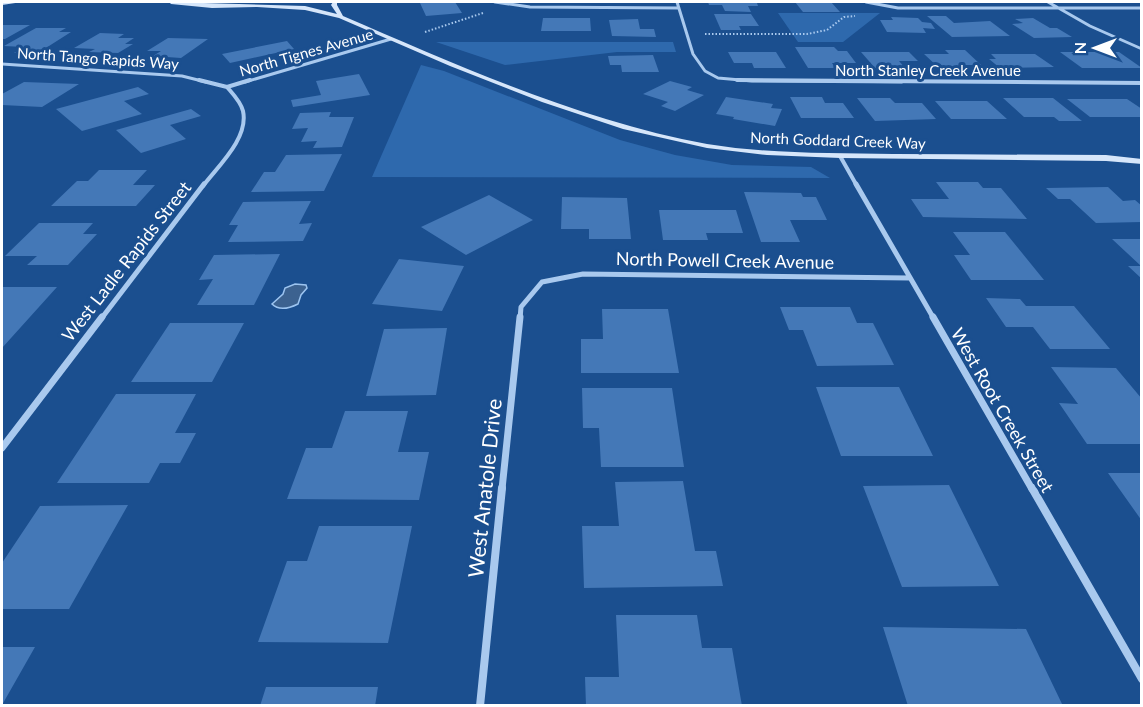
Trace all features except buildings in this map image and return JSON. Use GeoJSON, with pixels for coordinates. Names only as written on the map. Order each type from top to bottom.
{"type":"FeatureCollection","features":[{"type":"Feature","properties":{"kind":"street"},"geometry":{"type":"LineString","coordinates":[[2,3],[19,2]]}},
{"type":"Feature","properties":{"kind":"street"},"geometry":{"type":"LineString","coordinates":[[171,2],[212,6],[289,2]]}},
{"type":"Feature","properties":{"kind":"street"},"geometry":{"type":"LineString","coordinates":[[335,2],[334,5],[341,17]]}},
{"type":"Feature","properties":{"kind":"street"},"geometry":{"type":"LineString","coordinates":[[677,2],[687,34]]}},
{"type":"Feature","properties":{"kind":"street"},"geometry":{"type":"LineString","coordinates":[[866,2],[898,8],[1142,8]]}},
{"type":"Feature","properties":{"kind":"street"},"geometry":{"type":"LineString","coordinates":[[1048,2],[1090,26],[1142,49]]}},
{"type":"Feature","properties":{"kind":"street"},"geometry":{"type":"LineString","coordinates":[[496,3],[530,7],[679,8]]}},
{"type":"Feature","properties":{"kind":"street","name":"North Goddard Creek Way"},"geometry":{"type":"LineString","coordinates":[[255,5],[305,8],[341,17],[400,43],[545,100],[626,127],[707,146],[767,153],[840,156],[1106,158],[1142,162]]}},
{"type":"Feature","properties":{"kind":"street","name":"North Stanley Creek Avenue"},"geometry":{"type":"LineString","coordinates":[[687,34],[699,66],[714,77],[752,81],[1142,83]]}},
{"type":"Feature","properties":{"kind":"street","name":"North Tignes Avenue"},"geometry":{"type":"LineString","coordinates":[[227,87],[391,39]]}},
{"type":"Feature","properties":{"kind":"street","name":"North Tango Rapids Way"},"geometry":{"type":"LineString","coordinates":[[2,64],[182,76],[227,87]]}},
{"type":"Feature","properties":{"kind":"street","name":"West Ladle Rapids Street"},"geometry":{"type":"LineString","coordinates":[[2,448],[236,143],[245,121],[239,100],[227,87]]}},
{"type":"Feature","properties":{"kind":"street","name":"West Root Creek Street"},"geometry":{"type":"LineString","coordinates":[[840,156],[1142,679]]}},
{"type":"Feature","properties":{"kind":"street","name":"North Powell Creek Avenue"},"geometry":{"type":"LineString","coordinates":[[542,282],[583,273],[909,278]]}},
{"type":"Feature","properties":{"kind":"street","name":"West Anatole Drive"},"geometry":{"type":"LineString","coordinates":[[480,705],[521,307],[542,282]]}},
{"type":"Feature","properties":{"kind":"path"},"geometry":{"type":"LineString","coordinates":[[400,43],[426,32],[495,10],[496,3]]}},
{"type":"Feature","properties":{"kind":"path"},"geometry":{"type":"LineString","coordinates":[[687,34],[807,34],[827,30],[844,17],[867,15],[873,5]]}},
{"type":"Feature","properties":{"kind":"shaded area"},"geometry":{"type":"Polygon","coordinates":[[[778,13],[880,13],[843,42],[798,42],[778,13]]]}},
{"type":"Feature","properties":{"kind":"shaded area"},"geometry":{"type":"Polygon","coordinates":[[[436,42],[673,42],[676,52],[617,52],[505,65],[436,42]]]}},
{"type":"Feature","properties":{"kind":"shaded area"},"geometry":{"type":"Polygon","coordinates":[[[421,65],[444,71],[620,140],[675,155],[732,165],[811,167],[830,178],[372,177],[421,65]]]}},
{"type":"Feature","properties":{"kind":"shaded area"},"geometry":{"type":"Polygon","coordinates":[[[295,284],[306,285],[307,288],[298,304],[281,308],[272,304],[283,294],[285,288],[295,284]]]}}]}
